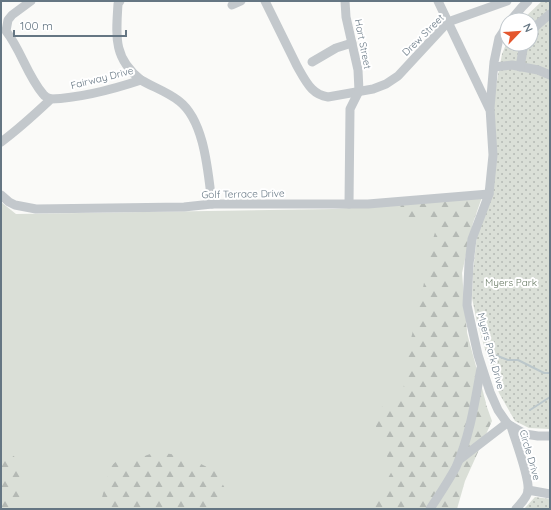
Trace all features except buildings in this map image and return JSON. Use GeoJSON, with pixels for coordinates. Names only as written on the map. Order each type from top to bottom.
{"type":"FeatureCollection","features":[{"type":"Feature","properties":{"kind":"street"},"geometry":{"type":"LineString","coordinates":[[1,142],[37,113],[51,99],[43,95],[32,78],[11,38],[3,29],[12,15],[31,1]]}},
{"type":"Feature","properties":{"kind":"street"},"geometry":{"type":"LineString","coordinates":[[120,1],[118,4],[116,26],[118,47],[124,61],[132,73],[141,80]]}},
{"type":"Feature","properties":{"kind":"street"},"geometry":{"type":"LineString","coordinates":[[232,5],[241,1]]}},
{"type":"Feature","properties":{"kind":"street","name":"Drew Street"},"geometry":{"type":"LineString","coordinates":[[265,1],[286,44],[311,89],[317,94],[328,98],[372,89],[386,84],[398,76],[448,22],[507,1]]}},
{"type":"Feature","properties":{"kind":"street","name":"Hart Street"},"geometry":{"type":"LineString","coordinates":[[345,1],[346,17],[358,70],[359,91]]}},
{"type":"Feature","properties":{"kind":"street"},"geometry":{"type":"LineString","coordinates":[[438,1],[490,108]]}},
{"type":"Feature","properties":{"kind":"street"},"geometry":{"type":"LineString","coordinates":[[517,12],[528,1]]}},
{"type":"Feature","properties":{"kind":"street"},"geometry":{"type":"LineString","coordinates":[[539,23],[550,14]]}},
{"type":"Feature","properties":{"kind":"street","name":"Myers Park Drive"},"geometry":{"type":"LineString","coordinates":[[499,38],[494,67],[490,108],[493,154],[489,194],[472,239],[469,264],[468,304],[481,365],[490,392],[498,410],[509,425]]}},
{"type":"Feature","properties":{"kind":"street"},"geometry":{"type":"LineString","coordinates":[[312,62],[336,48],[352,43]]}},
{"type":"Feature","properties":{"kind":"street"},"geometry":{"type":"LineString","coordinates":[[520,67],[523,52]]}},
{"type":"Feature","properties":{"kind":"street"},"geometry":{"type":"LineString","coordinates":[[494,67],[512,65],[538,70],[550,75]]}},
{"type":"Feature","properties":{"kind":"street","name":"Fairway Drive"},"geometry":{"type":"LineString","coordinates":[[51,99],[73,97],[141,80],[170,95],[185,106],[192,116],[206,157],[212,204]]}},
{"type":"Feature","properties":{"kind":"street"},"geometry":{"type":"LineString","coordinates":[[349,204],[350,109],[359,91]]}},
{"type":"Feature","properties":{"kind":"street","name":"Golf Terrace Drive"},"geometry":{"type":"LineString","coordinates":[[1,196],[15,205],[36,209],[184,207],[212,204],[368,204],[489,194]]}},
{"type":"Feature","properties":{"kind":"street"},"geometry":{"type":"LineString","coordinates":[[430,509],[456,467],[465,443],[472,416],[481,365]]}},
{"type":"Feature","properties":{"kind":"street"},"geometry":{"type":"LineString","coordinates":[[458,461],[509,425],[525,434],[550,436]]}},
{"type":"Feature","properties":{"kind":"street","name":"Circle Drive"},"geometry":{"type":"LineString","coordinates":[[509,425],[528,484],[525,499],[516,509]]}},
{"type":"Feature","properties":{"kind":"street"},"geometry":{"type":"LineString","coordinates":[[528,490],[550,494]]}},
{"type":"Feature","properties":{"kind":"green space","name":"Myers Park"},"geometry":{"type":"Polygon","coordinates":[[[542,1],[550,1],[550,429],[529,428],[515,421],[499,393],[477,322],[472,298],[477,234],[488,202],[493,108],[502,54],[503,52],[539,52],[539,12],[530,12],[542,1]]]}},
{"type":"Feature","properties":{"kind":"green space"},"geometry":{"type":"Polygon","coordinates":[[[482,197],[473,223],[462,273],[469,357],[492,421],[465,481],[457,509],[375,509],[375,501],[392,471],[375,424],[376,412],[391,399],[403,392],[409,347],[422,293],[431,246],[438,222],[433,218],[417,221],[399,217],[401,203],[482,197]]]}},
{"type":"Feature","properties":{"kind":"green space"},"geometry":{"type":"Polygon","coordinates":[[[478,198],[460,269],[467,333],[486,403],[448,456],[433,509],[1,509],[1,202],[16,214],[333,209],[478,198]]]}},
{"type":"Feature","properties":{"kind":"green space"},"geometry":{"type":"Polygon","coordinates":[[[1,446],[16,458],[22,469],[19,509],[1,509],[1,446]]]}},
{"type":"Feature","properties":{"kind":"green space"},"geometry":{"type":"Polygon","coordinates":[[[156,452],[185,456],[215,471],[226,490],[218,509],[99,509],[110,467],[119,459],[133,460],[156,452]]]}},
{"type":"Feature","properties":{"kind":"green space"},"geometry":{"type":"Polygon","coordinates":[[[535,497],[550,499],[550,509],[524,509],[535,497]]]}},
{"type":"Feature","properties":{"kind":"waterway"},"geometry":{"type":"LineString","coordinates":[[495,355],[508,360],[518,360],[544,373],[550,373]]}},
{"type":"Feature","properties":{"kind":"waterway"},"geometry":{"type":"LineString","coordinates":[[530,410],[550,397]]}}]}
